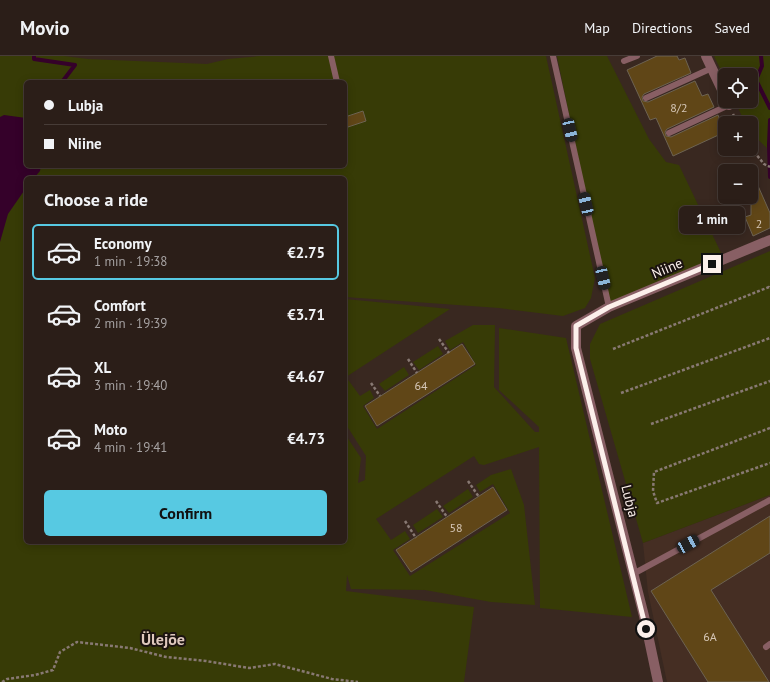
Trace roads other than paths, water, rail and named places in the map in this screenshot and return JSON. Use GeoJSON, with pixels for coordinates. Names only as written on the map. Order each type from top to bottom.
{"type":"FeatureCollection","features":[{"type":"Feature","properties":{"kind":"street"},"geometry":{"type":"LineString","coordinates":[[706,56],[718,81]]}},
{"type":"Feature","properties":{"kind":"street","name":"Niine"},"geometry":{"type":"LineString","coordinates":[[576,326],[609,307],[770,240]]}},
{"type":"Feature","properties":{"kind":"street","name":"Lubja"},"geometry":{"type":"LineString","coordinates":[[576,326],[576,348],[633,574],[658,682]]}},
{"type":"Feature","properties":{"kind":"lane"},"geometry":{"type":"LineString","coordinates":[[330,56],[336,80]]}},
{"type":"Feature","properties":{"kind":"lane"},"geometry":{"type":"LineString","coordinates":[[553,56],[609,307]]}},
{"type":"Feature","properties":{"kind":"lane"},"geometry":{"type":"LineString","coordinates":[[624,62],[637,56]]}},
{"type":"Feature","properties":{"kind":"lane"},"geometry":{"type":"LineString","coordinates":[[646,98],[712,68]]}},
{"type":"Feature","properties":{"kind":"lane"},"geometry":{"type":"LineString","coordinates":[[669,133],[718,106]]}},
{"type":"Feature","properties":{"kind":"lane"},"geometry":{"type":"LineString","coordinates":[[633,574],[770,500]]}},
{"type":"Feature","properties":{"kind":"waterway"},"geometry":{"type":"LineString","coordinates":[[34,56],[34,59],[75,65],[64,80]]}},
{"type":"Feature","properties":{"kind":"waterway"},"geometry":{"type":"LineString","coordinates":[[761,56],[762,66],[756,80],[770,108]]}},
{"type":"Feature","properties":{"kind":"waterway"},"geometry":{"type":"LineString","coordinates":[[770,120],[770,177]]}},
{"type":"Feature","properties":{"kind":"district","name":"Ülejõe"},"geometry":{"type":"Point","coordinates":[163,639]}}]}
